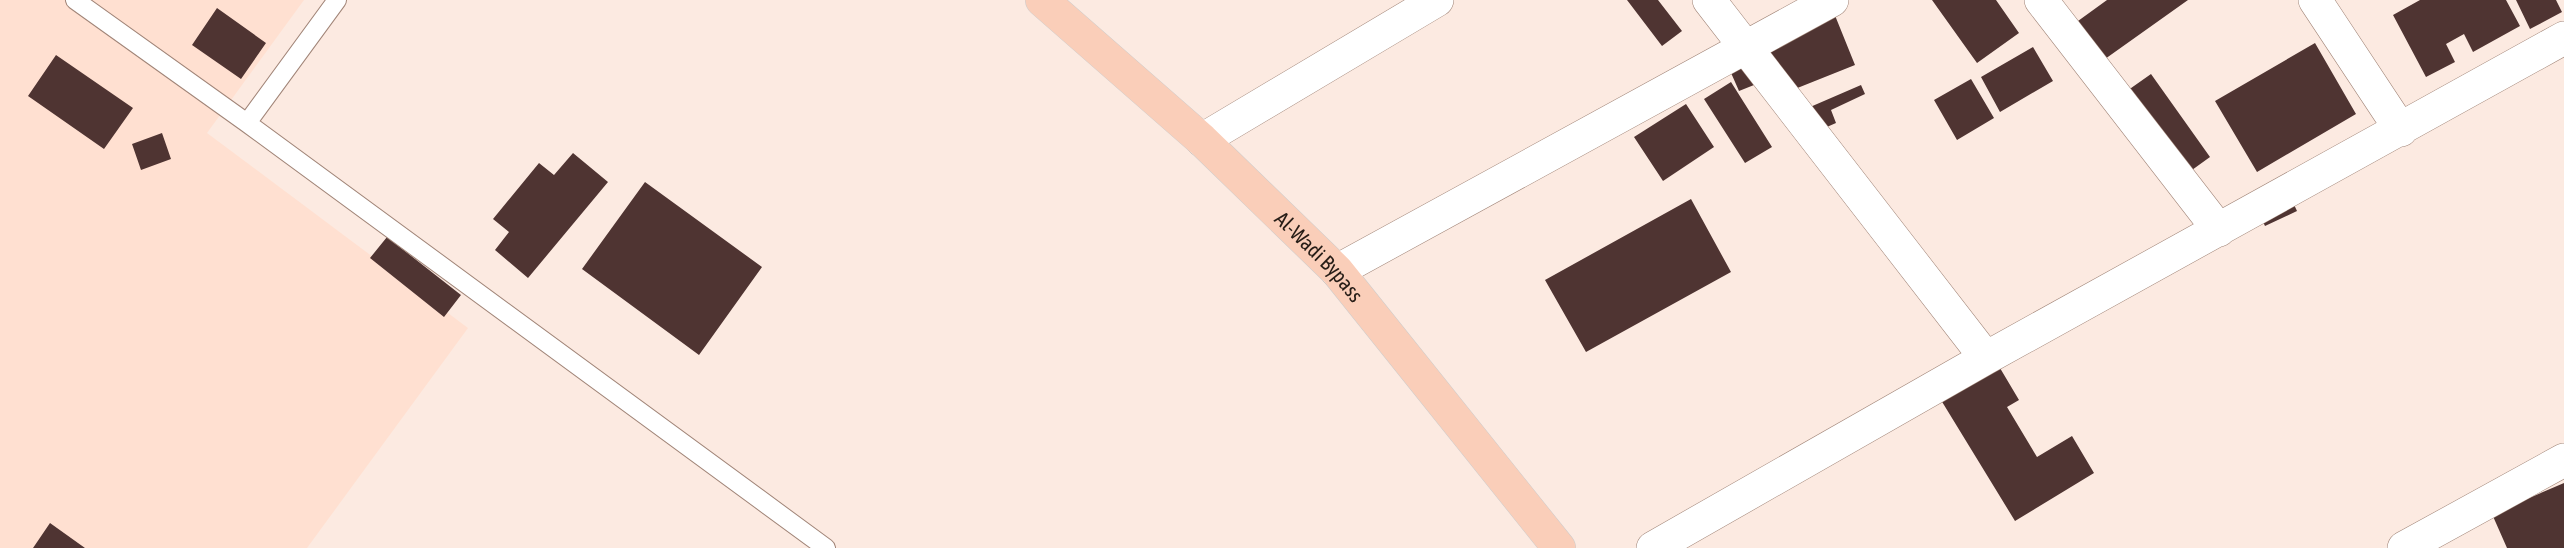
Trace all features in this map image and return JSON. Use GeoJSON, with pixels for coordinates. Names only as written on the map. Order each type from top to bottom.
{"type":"FeatureCollection","features":[{"type":"Feature","properties":{"kind":"main road","name":"Al-Wadi Bypass"},"geometry":{"type":"LineString","coordinates":[[1042,0],[1202,140],[1337,271],[1559,548]]}},
{"type":"Feature","properties":{"kind":"street"},"geometry":{"type":"LineString","coordinates":[[1202,140],[1437,0]]}},
{"type":"Feature","properties":{"kind":"street"},"geometry":{"type":"LineString","coordinates":[[1709,0],[1986,358]]}},
{"type":"Feature","properties":{"kind":"street"},"geometry":{"type":"LineString","coordinates":[[1337,271],[1832,0]]}},
{"type":"Feature","properties":{"kind":"street"},"geometry":{"type":"LineString","coordinates":[[2041,0],[2218,230]]}},
{"type":"Feature","properties":{"kind":"street"},"geometry":{"type":"LineString","coordinates":[[2315,0],[2401,130]]}},
{"type":"Feature","properties":{"kind":"street"},"geometry":{"type":"LineString","coordinates":[[1653,548],[1986,358],[2564,38]]}},
{"type":"Feature","properties":{"kind":"street"},"geometry":{"type":"LineString","coordinates":[[2404,548],[2564,460]]}},
{"type":"Feature","properties":{"kind":"lane"},"geometry":{"type":"LineString","coordinates":[[75,0],[247,123],[826,548]]}},
{"type":"Feature","properties":{"kind":"lane"},"geometry":{"type":"LineString","coordinates":[[247,123],[337,0]]}},
{"type":"Feature","properties":{"kind":"shaded area"},"geometry":{"type":"Polygon","coordinates":[[[0,0],[304,0],[207,133],[468,328],[307,548],[0,548],[0,0]]]}},
{"type":"Feature","properties":{"kind":"building"},"geometry":{"type":"Polygon","coordinates":[[[1627,0],[1658,0],[1682,31],[1662,46],[1627,0]]]}},
{"type":"Feature","properties":{"kind":"building"},"geometry":{"type":"Polygon","coordinates":[[[1932,0],[1996,0],[2019,33],[1977,63],[1932,0]]]}},
{"type":"Feature","properties":{"kind":"building"},"geometry":{"type":"Polygon","coordinates":[[[2107,0],[2188,0],[2105,59],[2078,21],[2107,0]]]}},
{"type":"Feature","properties":{"kind":"building"},"geometry":{"type":"Polygon","coordinates":[[[2420,0],[2506,0],[2520,26],[2473,52],[2464,34],[2446,44],[2455,62],[2426,77],[2393,15],[2420,0]]]}},
{"type":"Feature","properties":{"kind":"building"},"geometry":{"type":"Polygon","coordinates":[[[2516,0],[2556,0],[2562,12],[2530,29],[2516,0]]]}},
{"type":"Feature","properties":{"kind":"building"},"geometry":{"type":"Polygon","coordinates":[[[217,8],[266,43],[241,79],[192,45],[217,8]]]}},
{"type":"Feature","properties":{"kind":"building"},"geometry":{"type":"Polygon","coordinates":[[[1832,8],[1855,65],[1767,100],[1759,83],[1739,91],[1728,66],[1832,8]]]}},
{"type":"Feature","properties":{"kind":"building"},"geometry":{"type":"Polygon","coordinates":[[[2315,43],[2356,114],[2257,172],[2215,101],[2315,43]]]}},
{"type":"Feature","properties":{"kind":"building"},"geometry":{"type":"Polygon","coordinates":[[[2033,47],[2053,81],[2000,112],[1981,77],[2033,47]]]}},
{"type":"Feature","properties":{"kind":"building"},"geometry":{"type":"Polygon","coordinates":[[[56,55],[133,108],[104,149],[28,96],[56,55]]]}},
{"type":"Feature","properties":{"kind":"building"},"geometry":{"type":"Polygon","coordinates":[[[2151,74],[2210,157],[2167,188],[2107,105],[2151,74]]]}},
{"type":"Feature","properties":{"kind":"building"},"geometry":{"type":"Polygon","coordinates":[[[1971,79],[1994,118],[1957,140],[1934,100],[1971,79]]]}},
{"type":"Feature","properties":{"kind":"building"},"geometry":{"type":"Polygon","coordinates":[[[1731,82],[1772,147],[1745,163],[1704,99],[1731,82]]]}},
{"type":"Feature","properties":{"kind":"building"},"geometry":{"type":"Polygon","coordinates":[[[1861,85],[1865,94],[1831,110],[1836,123],[1797,140],[1787,117],[1861,85]]]}},
{"type":"Feature","properties":{"kind":"building"},"geometry":{"type":"Polygon","coordinates":[[[1686,104],[1714,147],[1663,181],[1634,137],[1686,104]]]}},
{"type":"Feature","properties":{"kind":"building"},"geometry":{"type":"Polygon","coordinates":[[[162,133],[171,159],[141,170],[132,144],[162,133]]]}},
{"type":"Feature","properties":{"kind":"building"},"geometry":{"type":"Polygon","coordinates":[[[573,153],[608,182],[528,278],[495,250],[509,232],[493,219],[539,163],[554,175],[573,153]]]}},
{"type":"Feature","properties":{"kind":"building"},"geometry":{"type":"Polygon","coordinates":[[[645,182],[762,267],[699,355],[582,269],[645,182]]]}},
{"type":"Feature","properties":{"kind":"building"},"geometry":{"type":"Polygon","coordinates":[[[2288,192],[2297,211],[2265,226],[2256,207],[2288,192]]]}},
{"type":"Feature","properties":{"kind":"building"},"geometry":{"type":"Polygon","coordinates":[[[1691,199],[1731,272],[1586,352],[1545,280],[1691,199]]]}},
{"type":"Feature","properties":{"kind":"building"},"geometry":{"type":"Polygon","coordinates":[[[387,237],[461,295],[444,317],[370,258],[387,237]]]}},
{"type":"Feature","properties":{"kind":"building"},"geometry":{"type":"Polygon","coordinates":[[[1997,363],[2019,400],[2007,407],[2037,457],[2072,436],[2094,473],[2015,521],[1933,387],[1997,363]]]}},
{"type":"Feature","properties":{"kind":"building"},"geometry":{"type":"Polygon","coordinates":[[[2564,483],[2564,548],[2507,548],[2492,514],[2564,483]]]}},
{"type":"Feature","properties":{"kind":"building"},"geometry":{"type":"Polygon","coordinates":[[[50,523],[85,548],[33,548],[50,523]]]}}]}
